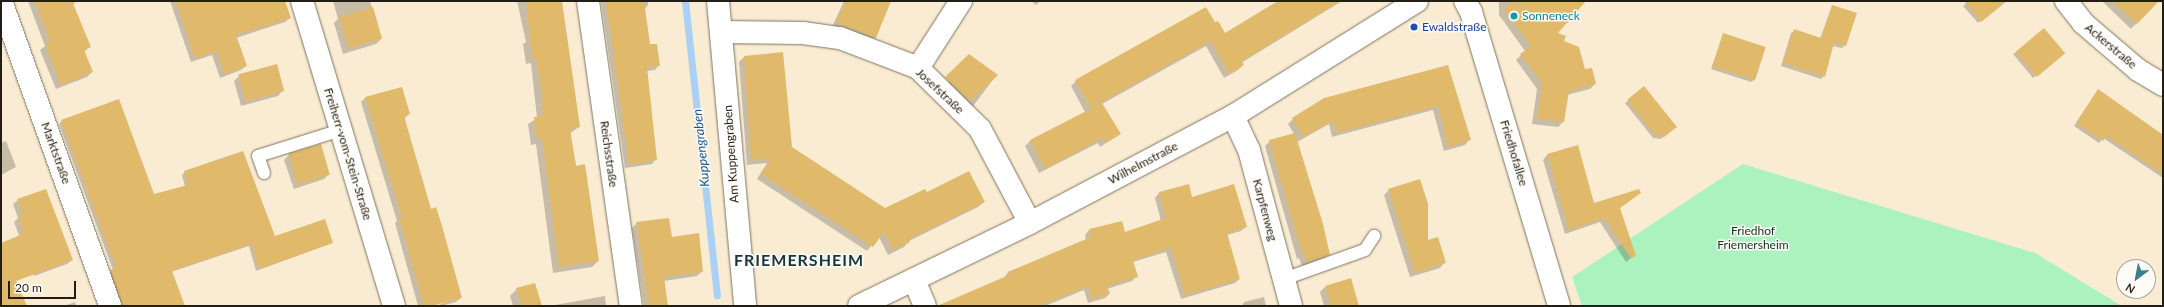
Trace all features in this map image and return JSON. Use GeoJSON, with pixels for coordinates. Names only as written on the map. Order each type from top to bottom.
{"type":"FeatureCollection","features":[{"type":"Feature","properties":{"kind":"street","name":"Marktstraße"},"geometry":{"type":"LineString","coordinates":[[1,1],[9,46],[110,306]]}},
{"type":"Feature","properties":{"kind":"street","name":"Freiherr-vom-Stein-Straße"},"geometry":{"type":"LineString","coordinates":[[302,1],[394,306]]}},
{"type":"Feature","properties":{"kind":"street","name":"Reichsstraße"},"geometry":{"type":"LineString","coordinates":[[588,1],[631,306]]}},
{"type":"Feature","properties":{"kind":"street","name":"Am Kuppengraben"},"geometry":{"type":"LineString","coordinates":[[718,1],[722,32],[745,306]]}},
{"type":"Feature","properties":{"kind":"street"},"geometry":{"type":"LineString","coordinates":[[918,68],[961,1]]}},
{"type":"Feature","properties":{"kind":"street","name":"Wilhelmstraße"},"geometry":{"type":"LineString","coordinates":[[859,306],[1030,223],[1233,116],[1417,1]]}},
{"type":"Feature","properties":{"kind":"street","name":"Friedhofallee"},"geometry":{"type":"LineString","coordinates":[[1465,1],[1471,12],[1560,306]]}},
{"type":"Feature","properties":{"kind":"street","name":"Ackerstraße"},"geometry":{"type":"LineString","coordinates":[[2066,1],[2083,23],[2138,70],[2163,85]]}},
{"type":"Feature","properties":{"kind":"street","name":"Josefstraße"},"geometry":{"type":"LineString","coordinates":[[722,32],[802,33],[840,38],[918,68],[980,129],[1030,223]]}},
{"type":"Feature","properties":{"kind":"street","name":"Karpfenweg"},"geometry":{"type":"LineString","coordinates":[[1233,116],[1249,150],[1291,306]]}},
{"type":"Feature","properties":{"kind":"street"},"geometry":{"type":"LineString","coordinates":[[914,280],[925,306]]}},
{"type":"Feature","properties":{"kind":"lane"},"geometry":{"type":"LineString","coordinates":[[264,173],[258,156],[341,130]]}},
{"type":"Feature","properties":{"kind":"lane"},"geometry":{"type":"LineString","coordinates":[[1284,279],[1365,250],[1374,236]]}},
{"type":"Feature","properties":{"kind":"green space","name":"Friedhof Friemersheim"},"geometry":{"type":"Polygon","coordinates":[[[1743,164],[2035,253],[2122,306],[1582,306],[1572,277],[1743,164]]]}},
{"type":"Feature","properties":{"kind":"building"},"geometry":{"type":"Polygon","coordinates":[[[35,1],[72,1],[91,47],[84,50],[93,72],[61,85],[45,44],[50,42],[35,1]]]}},
{"type":"Feature","properties":{"kind":"building"},"geometry":{"type":"Polygon","coordinates":[[[176,1],[285,1],[291,18],[236,35],[247,66],[224,74],[217,51],[195,59],[176,1]]]}},
{"type":"Feature","properties":{"kind":"building"},"geometry":{"type":"Polygon","coordinates":[[[526,1],[562,1],[580,127],[570,129],[576,166],[585,164],[599,261],[559,267],[542,138],[537,139],[534,117],[543,116],[541,103],[543,103],[536,58],[532,58],[526,1]]]}},
{"type":"Feature","properties":{"kind":"building"},"geometry":{"type":"Polygon","coordinates":[[[606,1],[644,1],[650,44],[657,44],[660,66],[647,67],[657,160],[629,164],[606,1]]]}},
{"type":"Feature","properties":{"kind":"building"},"geometry":{"type":"Polygon","coordinates":[[[846,1],[891,1],[876,38],[836,22],[846,1]]]}},
{"type":"Feature","properties":{"kind":"building"},"geometry":{"type":"Polygon","coordinates":[[[1278,1],[1341,1],[1242,61],[1244,65],[1229,74],[1211,41],[1091,108],[1075,80],[1206,7],[1215,22],[1218,21],[1225,33],[1278,1]]]}},
{"type":"Feature","properties":{"kind":"building"},"geometry":{"type":"Polygon","coordinates":[[[1512,1],[1586,1],[1558,33],[1566,36],[1564,41],[1579,47],[1585,69],[1592,68],[1596,84],[1569,91],[1564,122],[1537,119],[1542,83],[1520,54],[1531,46],[1504,9],[1512,1]]]}},
{"type":"Feature","properties":{"kind":"building"},"geometry":{"type":"Polygon","coordinates":[[[1964,1],[2007,1],[1981,22],[1964,1]]]}},
{"type":"Feature","properties":{"kind":"building"},"geometry":{"type":"Polygon","coordinates":[[[2112,1],[2159,1],[2137,24],[2112,1]]]}},
{"type":"Feature","properties":{"kind":"building"},"geometry":{"type":"Polygon","coordinates":[[[1832,5],[1857,13],[1846,46],[1834,43],[1825,77],[1783,63],[1794,29],[1821,38],[1832,5]]]}},
{"type":"Feature","properties":{"kind":"building"},"geometry":{"type":"Polygon","coordinates":[[[373,7],[382,39],[348,48],[339,17],[373,7]]]}},
{"type":"Feature","properties":{"kind":"building"},"geometry":{"type":"Polygon","coordinates":[[[2044,28],[2065,53],[2037,77],[2016,52],[2044,28]]]}},
{"type":"Feature","properties":{"kind":"building"},"geometry":{"type":"Polygon","coordinates":[[[1723,33],[1766,47],[1755,80],[1712,66],[1723,33]]]}},
{"type":"Feature","properties":{"kind":"building"},"geometry":{"type":"Polygon","coordinates":[[[783,52],[792,147],[885,208],[925,189],[927,192],[969,171],[985,202],[909,239],[910,242],[893,250],[884,232],[873,247],[761,174],[771,158],[751,160],[744,56],[783,52]]]}},
{"type":"Feature","properties":{"kind":"building"},"geometry":{"type":"Polygon","coordinates":[[[969,54],[998,75],[970,101],[945,77],[969,54]]]}},
{"type":"Feature","properties":{"kind":"building"},"geometry":{"type":"Polygon","coordinates":[[[277,64],[284,91],[246,101],[238,74],[277,64]]]}},
{"type":"Feature","properties":{"kind":"building"},"geometry":{"type":"Polygon","coordinates":[[[1448,65],[1471,140],[1448,147],[1438,106],[1337,133],[1333,121],[1303,137],[1292,118],[1324,98],[1448,65]]]}},
{"type":"Feature","properties":{"kind":"building"},"geometry":{"type":"Polygon","coordinates":[[[1644,86],[1677,127],[1664,137],[1655,135],[1627,100],[1644,86]]]}},
{"type":"Feature","properties":{"kind":"building"},"geometry":{"type":"Polygon","coordinates":[[[402,87],[410,114],[404,116],[431,209],[436,207],[462,298],[432,306],[424,306],[399,218],[402,217],[365,97],[402,87]]]}},
{"type":"Feature","properties":{"kind":"building"},"geometry":{"type":"Polygon","coordinates":[[[2098,89],[2163,135],[2163,174],[2106,136],[2103,141],[2076,123],[2098,89]]]}},
{"type":"Feature","properties":{"kind":"building"},"geometry":{"type":"Polygon","coordinates":[[[119,99],[154,194],[188,185],[184,171],[243,151],[275,236],[325,219],[333,243],[259,269],[251,244],[172,271],[185,306],[122,306],[110,270],[116,268],[61,120],[119,99]]]}},
{"type":"Feature","properties":{"kind":"building"},"geometry":{"type":"Polygon","coordinates":[[[1102,103],[1121,134],[1106,143],[1103,138],[1045,169],[1030,140],[1102,103]]]}},
{"type":"Feature","properties":{"kind":"building"},"geometry":{"type":"Polygon","coordinates":[[[1295,133],[1323,224],[1330,255],[1307,262],[1304,253],[1302,254],[1269,140],[1295,133]]]}},
{"type":"Feature","properties":{"kind":"building"},"geometry":{"type":"Polygon","coordinates":[[[321,144],[330,175],[297,184],[288,153],[321,144]]]}},
{"type":"Feature","properties":{"kind":"building"},"geometry":{"type":"Polygon","coordinates":[[[1578,145],[1594,203],[1639,189],[1641,193],[1620,208],[1636,256],[1631,258],[1604,218],[1569,230],[1547,154],[1578,145]]]}},
{"type":"Feature","properties":{"kind":"building"},"geometry":{"type":"Polygon","coordinates":[[[1420,179],[1428,204],[1428,240],[1438,237],[1446,263],[1415,273],[1388,189],[1420,179]]]}},
{"type":"Feature","properties":{"kind":"building"},"geometry":{"type":"Polygon","coordinates":[[[1189,184],[1192,197],[1234,184],[1247,227],[1227,233],[1240,279],[1185,295],[1171,248],[1133,260],[1138,277],[1107,286],[1110,294],[1092,299],[1088,286],[1040,306],[937,306],[1009,275],[1008,272],[1091,237],[1089,229],[1122,221],[1125,232],[1166,218],[1159,192],[1189,184]]]}},
{"type":"Feature","properties":{"kind":"building"},"geometry":{"type":"Polygon","coordinates":[[[46,189],[73,260],[16,281],[27,306],[1,306],[1,243],[23,234],[18,216],[23,215],[17,199],[46,189]]]}},
{"type":"Feature","properties":{"kind":"building"},"geometry":{"type":"Polygon","coordinates":[[[669,218],[672,237],[699,233],[703,272],[664,277],[668,306],[649,306],[636,222],[669,218]]]}},
{"type":"Feature","properties":{"kind":"building"},"geometry":{"type":"Polygon","coordinates":[[[1351,278],[1359,306],[1331,306],[1325,286],[1351,278]]]}},
{"type":"Feature","properties":{"kind":"building"},"geometry":{"type":"Polygon","coordinates":[[[535,283],[542,306],[522,306],[516,288],[535,283]]]}},
{"type":"Feature","properties":{"kind":"waterway","name":"Kuppengraben"},"geometry":{"type":"LineString","coordinates":[[685,1],[717,295]]}},
{"type":"Feature","properties":{"kind":"place","name":"Sonneneck"},"geometry":{"type":"Point","coordinates":[1514,16]}},
{"type":"Feature","properties":{"kind":"place","name":"Ewaldstraße"},"geometry":{"type":"Point","coordinates":[1414,27]}},
{"type":"Feature","properties":{"kind":"district","name":"FRIEMERSHEIM"},"geometry":{"type":"Point","coordinates":[799,260]}}]}
